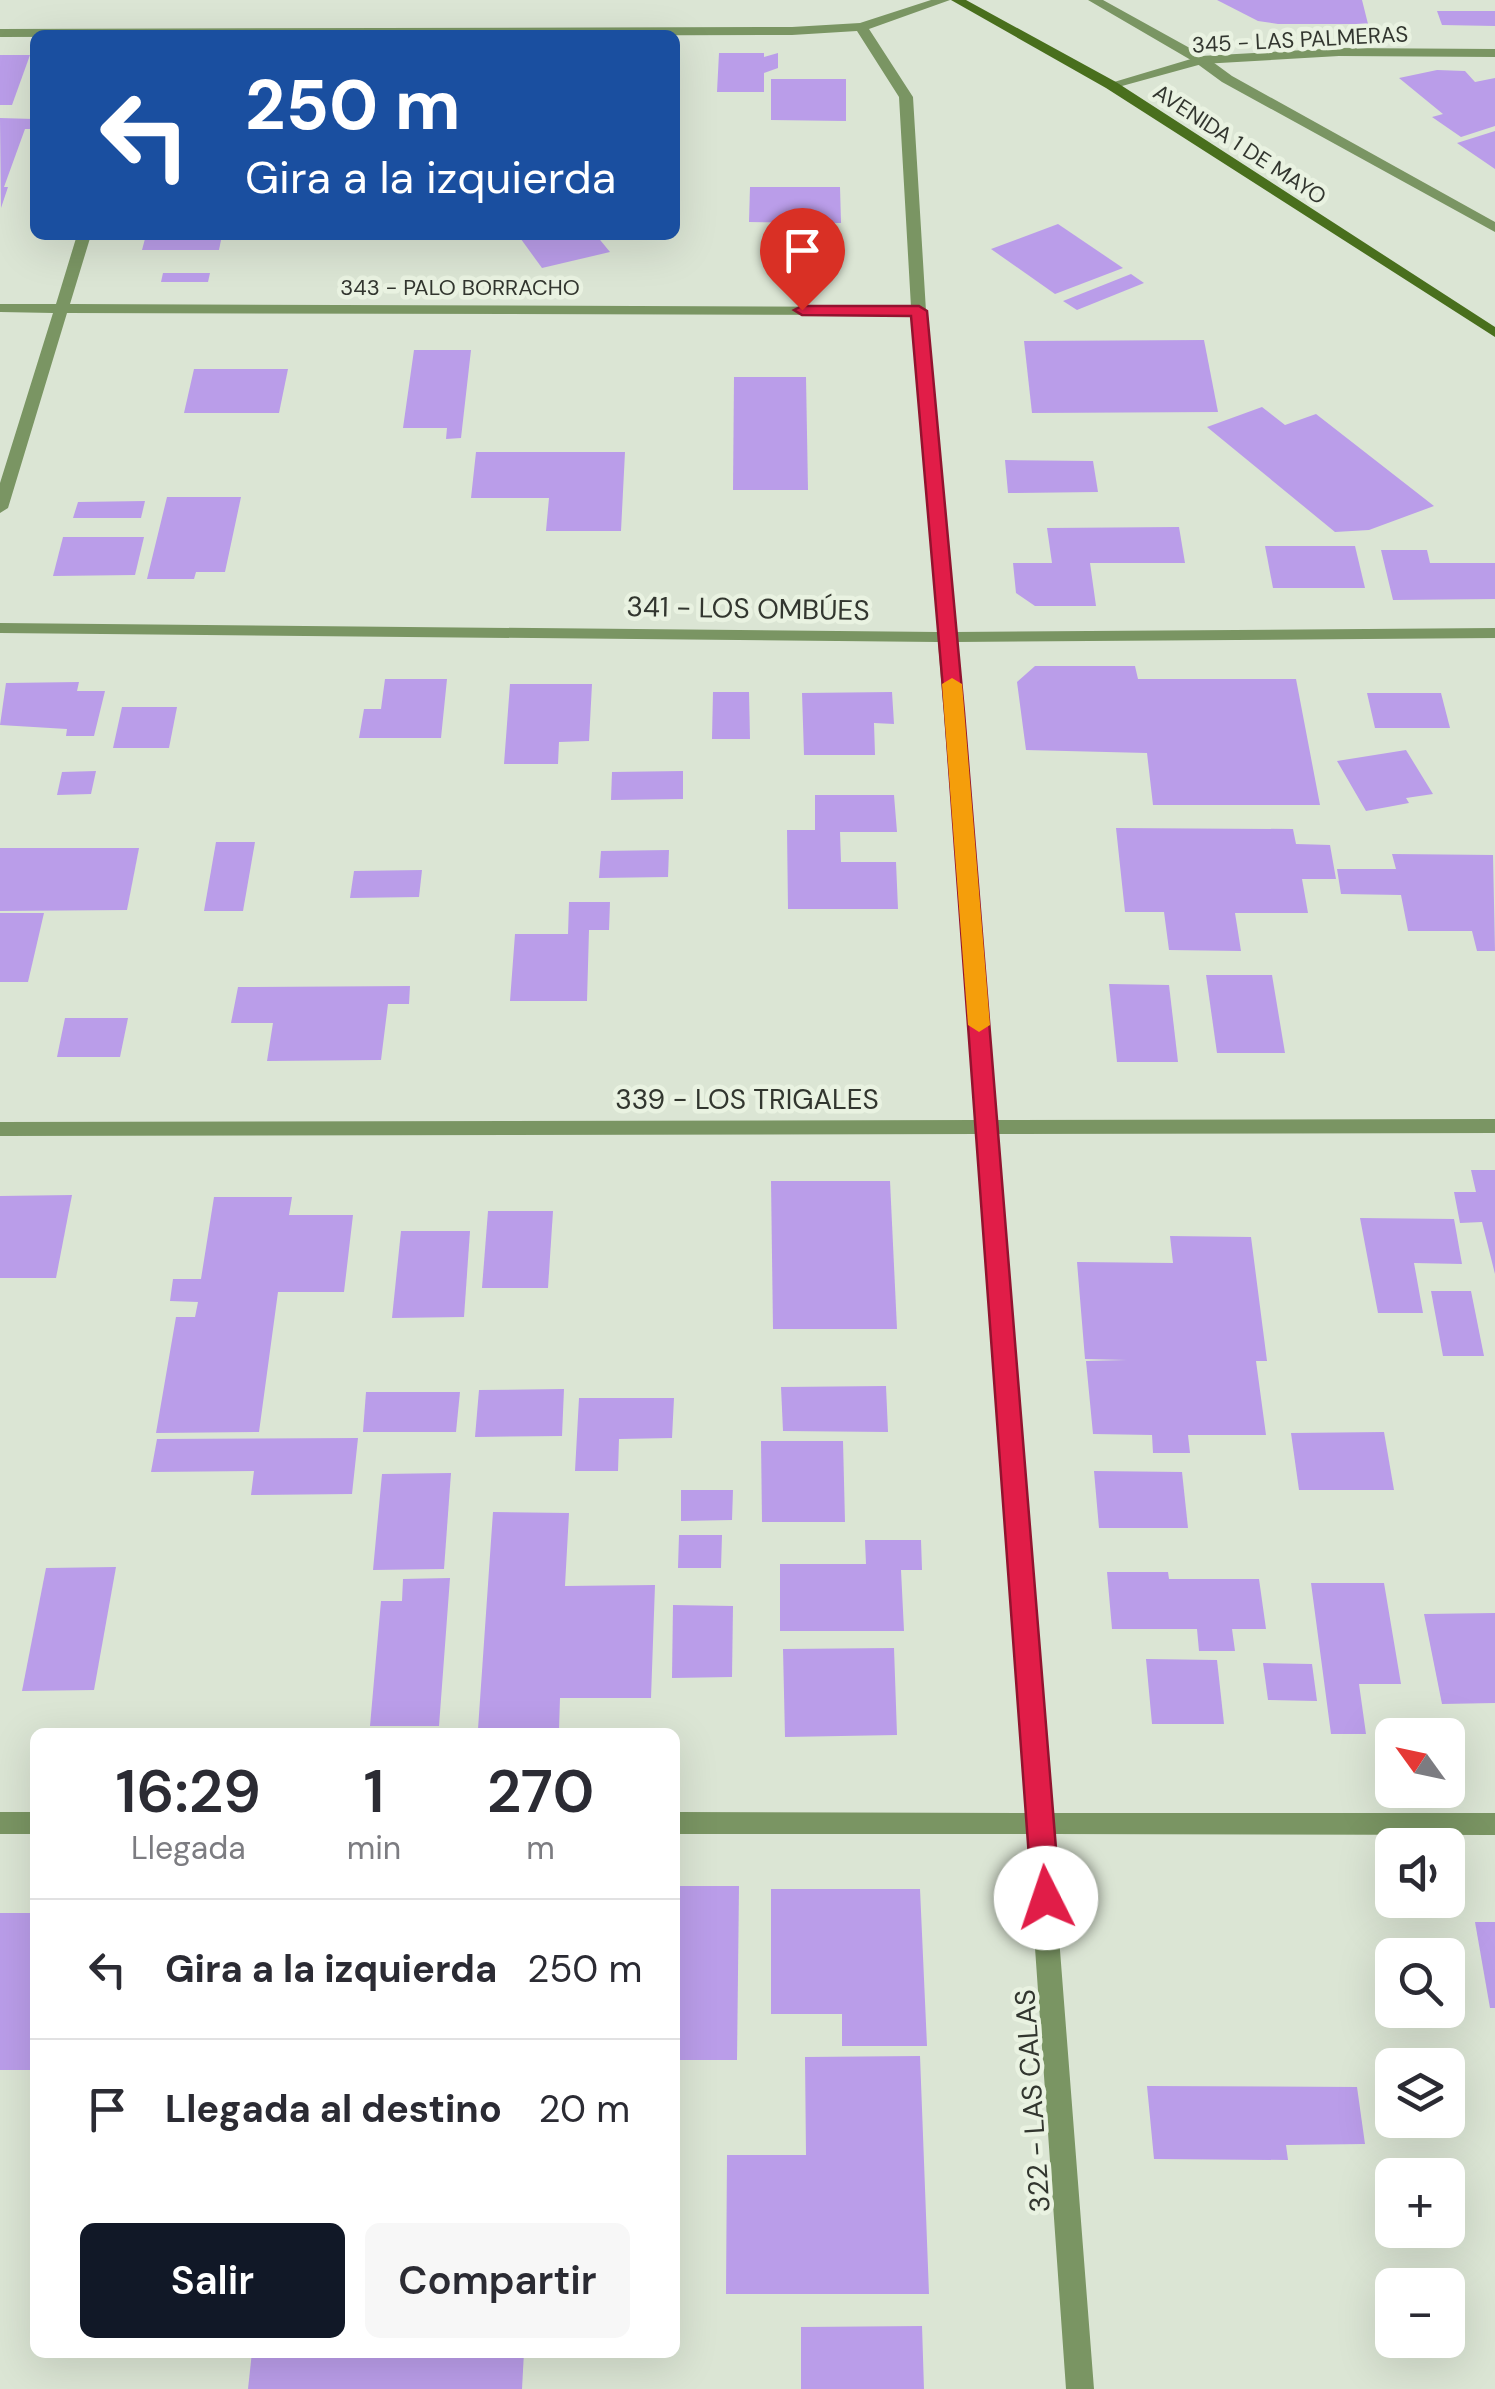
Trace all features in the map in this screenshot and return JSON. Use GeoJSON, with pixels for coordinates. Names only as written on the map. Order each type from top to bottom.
{"type":"FeatureCollection","features":[{"type":"Feature","properties":{"kind":"main road","name":"AVENIDA 1 DE MAYO"},"geometry":{"type":"LineString","coordinates":[[957,0],[1111,86],[1495,333]]}},
{"type":"Feature","properties":{"kind":"street"},"geometry":{"type":"LineString","coordinates":[[680,32],[861,27],[944,0]]}},
{"type":"Feature","properties":{"kind":"street"},"geometry":{"type":"LineString","coordinates":[[1094,0],[1201,60],[1226,79],[1495,228]]}},
{"type":"Feature","properties":{"kind":"street","name":"322 - LAS CALAS"},"geometry":{"type":"LineString","coordinates":[[861,27],[906,97],[919,311],[987,1125],[1080,2389]]}},
{"type":"Feature","properties":{"kind":"street"},"geometry":{"type":"LineString","coordinates":[[0,33],[30,33]]}},
{"type":"Feature","properties":{"kind":"street","name":"345 - LAS PALMERAS"},"geometry":{"type":"LineString","coordinates":[[1111,86],[1201,60],[1339,52],[1495,53]]}},
{"type":"Feature","properties":{"kind":"street"},"geometry":{"type":"LineString","coordinates":[[0,508],[82,240]]}},
{"type":"Feature","properties":{"kind":"street","name":"343 - PALO BORRACHO"},"geometry":{"type":"LineString","coordinates":[[0,308],[919,311]]}},
{"type":"Feature","properties":{"kind":"street","name":"341 - LOS OMBÚES"},"geometry":{"type":"LineString","coordinates":[[0,628],[948,637],[1495,634]]}},
{"type":"Feature","properties":{"kind":"street","name":"339 - LOS TRIGALES"},"geometry":{"type":"LineString","coordinates":[[0,1130],[1495,1126]]}},
{"type":"Feature","properties":{"kind":"street"},"geometry":{"type":"LineString","coordinates":[[0,1823],[30,1823]]}},
{"type":"Feature","properties":{"kind":"street"},"geometry":{"type":"LineString","coordinates":[[680,1823],[1495,1824]]}},
{"type":"Feature","properties":{"kind":"building"},"geometry":{"type":"Polygon","coordinates":[[[1217,0],[1362,0],[1368,24],[1258,21],[1217,0]]]}},
{"type":"Feature","properties":{"kind":"building"},"geometry":{"type":"Polygon","coordinates":[[[1437,11],[1495,11],[1495,26],[1442,25],[1437,11]]]}},
{"type":"Feature","properties":{"kind":"building"},"geometry":{"type":"Polygon","coordinates":[[[719,53],[764,53],[764,57],[778,53],[778,68],[764,73],[764,92],[717,92],[719,53]]]}},
{"type":"Feature","properties":{"kind":"building"},"geometry":{"type":"Polygon","coordinates":[[[0,55],[30,55],[12,105],[0,105],[0,55]]]}},
{"type":"Feature","properties":{"kind":"building"},"geometry":{"type":"Polygon","coordinates":[[[1437,70],[1465,71],[1475,82],[1495,78],[1495,126],[1461,137],[1432,117],[1443,114],[1399,78],[1437,70]]]}},
{"type":"Feature","properties":{"kind":"building"},"geometry":{"type":"Polygon","coordinates":[[[771,79],[846,79],[846,121],[771,120],[771,79]]]}},
{"type":"Feature","properties":{"kind":"building"},"geometry":{"type":"Polygon","coordinates":[[[0,118],[30,119],[30,129],[25,129],[4,187],[8,187],[1,208],[0,118]]]}},
{"type":"Feature","properties":{"kind":"building"},"geometry":{"type":"Polygon","coordinates":[[[1495,131],[1495,169],[1457,143],[1495,131]]]}},
{"type":"Feature","properties":{"kind":"building"},"geometry":{"type":"Polygon","coordinates":[[[750,187],[840,187],[841,223],[749,222],[750,187]]]}},
{"type":"Feature","properties":{"kind":"building"},"geometry":{"type":"Polygon","coordinates":[[[1058,224],[1123,268],[1055,294],[991,249],[1058,224]]]}},
{"type":"Feature","properties":{"kind":"building"},"geometry":{"type":"Polygon","coordinates":[[[145,240],[221,240],[219,250],[142,250],[145,240]]]}},
{"type":"Feature","properties":{"kind":"building"},"geometry":{"type":"Polygon","coordinates":[[[522,240],[600,240],[610,252],[542,268],[522,240]]]}},
{"type":"Feature","properties":{"kind":"building"},"geometry":{"type":"Polygon","coordinates":[[[163,273],[210,273],[208,282],[161,282],[163,273]]]}},
{"type":"Feature","properties":{"kind":"building"},"geometry":{"type":"Polygon","coordinates":[[[1131,274],[1144,283],[1077,310],[1063,301],[1131,274]]]}},
{"type":"Feature","properties":{"kind":"building"},"geometry":{"type":"Polygon","coordinates":[[[1204,340],[1218,412],[1032,413],[1024,341],[1204,340]]]}},
{"type":"Feature","properties":{"kind":"building"},"geometry":{"type":"Polygon","coordinates":[[[414,350],[471,350],[461,438],[446,439],[447,428],[403,428],[414,350]]]}},
{"type":"Feature","properties":{"kind":"building"},"geometry":{"type":"Polygon","coordinates":[[[194,369],[288,369],[279,413],[184,413],[194,369]]]}},
{"type":"Feature","properties":{"kind":"building"},"geometry":{"type":"Polygon","coordinates":[[[734,377],[806,377],[808,490],[733,490],[734,377]]]}},
{"type":"Feature","properties":{"kind":"building"},"geometry":{"type":"Polygon","coordinates":[[[1262,407],[1285,425],[1316,414],[1434,506],[1369,530],[1335,532],[1207,427],[1262,407]]]}},
{"type":"Feature","properties":{"kind":"building"},"geometry":{"type":"Polygon","coordinates":[[[476,452],[625,452],[621,531],[546,531],[549,498],[471,498],[476,452]]]}},
{"type":"Feature","properties":{"kind":"building"},"geometry":{"type":"Polygon","coordinates":[[[1005,460],[1093,461],[1098,492],[1008,493],[1005,460]]]}},
{"type":"Feature","properties":{"kind":"building"},"geometry":{"type":"Polygon","coordinates":[[[167,497],[241,497],[225,572],[196,572],[194,579],[147,579],[167,497]]]}},
{"type":"Feature","properties":{"kind":"building"},"geometry":{"type":"Polygon","coordinates":[[[145,501],[141,518],[73,518],[78,502],[145,501]]]}},
{"type":"Feature","properties":{"kind":"building"},"geometry":{"type":"Polygon","coordinates":[[[1179,527],[1185,563],[1090,563],[1096,606],[1035,606],[1016,593],[1013,563],[1052,563],[1047,528],[1179,527]]]}},
{"type":"Feature","properties":{"kind":"building"},"geometry":{"type":"Polygon","coordinates":[[[63,537],[144,537],[135,575],[53,576],[63,537]]]}},
{"type":"Feature","properties":{"kind":"building"},"geometry":{"type":"Polygon","coordinates":[[[1265,546],[1355,546],[1365,588],[1273,588],[1265,546]]]}},
{"type":"Feature","properties":{"kind":"building"},"geometry":{"type":"Polygon","coordinates":[[[1381,550],[1427,550],[1430,563],[1495,563],[1495,599],[1393,600],[1381,550]]]}},
{"type":"Feature","properties":{"kind":"building"},"geometry":{"type":"Polygon","coordinates":[[[1035,666],[1135,666],[1138,679],[1296,679],[1320,805],[1153,805],[1147,753],[1026,750],[1017,682],[1035,666]]]}},
{"type":"Feature","properties":{"kind":"building"},"geometry":{"type":"Polygon","coordinates":[[[385,679],[447,679],[441,738],[359,738],[364,709],[381,709],[385,679]]]}},
{"type":"Feature","properties":{"kind":"building"},"geometry":{"type":"Polygon","coordinates":[[[79,682],[77,691],[105,691],[94,736],[66,736],[67,729],[0,725],[6,683],[79,682]]]}},
{"type":"Feature","properties":{"kind":"building"},"geometry":{"type":"Polygon","coordinates":[[[510,684],[592,684],[589,741],[559,742],[558,764],[504,764],[510,684]]]}},
{"type":"Feature","properties":{"kind":"building"},"geometry":{"type":"Polygon","coordinates":[[[713,692],[749,692],[750,739],[712,739],[713,692]]]}},
{"type":"Feature","properties":{"kind":"building"},"geometry":{"type":"Polygon","coordinates":[[[892,692],[894,724],[874,723],[875,755],[804,755],[802,693],[892,692]]]}},
{"type":"Feature","properties":{"kind":"building"},"geometry":{"type":"Polygon","coordinates":[[[1367,693],[1441,693],[1450,728],[1375,728],[1367,693]]]}},
{"type":"Feature","properties":{"kind":"building"},"geometry":{"type":"Polygon","coordinates":[[[122,707],[177,707],[169,748],[113,748],[122,707]]]}},
{"type":"Feature","properties":{"kind":"building"},"geometry":{"type":"Polygon","coordinates":[[[1406,750],[1433,794],[1366,811],[1337,761],[1406,750]]]}},
{"type":"Feature","properties":{"kind":"building"},"geometry":{"type":"Polygon","coordinates":[[[96,771],[91,794],[57,795],[62,772],[96,771]]]}},
{"type":"Feature","properties":{"kind":"building"},"geometry":{"type":"Polygon","coordinates":[[[683,771],[683,799],[611,800],[612,772],[683,771]]]}},
{"type":"Feature","properties":{"kind":"building"},"geometry":{"type":"Polygon","coordinates":[[[815,795],[894,795],[897,832],[840,832],[841,862],[896,862],[898,909],[788,909],[787,830],[815,830],[815,795]]]}},
{"type":"Feature","properties":{"kind":"building"},"geometry":{"type":"Polygon","coordinates":[[[1116,828],[1293,829],[1296,844],[1330,845],[1336,879],[1302,879],[1308,913],[1235,913],[1241,951],[1169,950],[1164,912],[1125,912],[1116,828]]]}},
{"type":"Feature","properties":{"kind":"building"},"geometry":{"type":"Polygon","coordinates":[[[216,842],[255,842],[243,911],[204,911],[216,842]]]}},
{"type":"Feature","properties":{"kind":"building"},"geometry":{"type":"Polygon","coordinates":[[[0,848],[139,848],[127,910],[0,911],[0,848]]]}},
{"type":"Feature","properties":{"kind":"building"},"geometry":{"type":"Polygon","coordinates":[[[669,850],[668,877],[599,878],[601,851],[669,850]]]}},
{"type":"Feature","properties":{"kind":"building"},"geometry":{"type":"Polygon","coordinates":[[[1392,854],[1493,855],[1495,951],[1477,951],[1472,931],[1408,931],[1401,895],[1341,894],[1337,869],[1396,869],[1392,854]]]}},
{"type":"Feature","properties":{"kind":"building"},"geometry":{"type":"Polygon","coordinates":[[[422,870],[419,897],[350,898],[354,871],[422,870]]]}},
{"type":"Feature","properties":{"kind":"building"},"geometry":{"type":"Polygon","coordinates":[[[569,902],[610,902],[609,930],[589,930],[587,1001],[510,1001],[515,934],[568,934],[569,902]]]}},
{"type":"Feature","properties":{"kind":"building"},"geometry":{"type":"Polygon","coordinates":[[[0,913],[44,913],[28,982],[0,982],[0,913]]]}},
{"type":"Feature","properties":{"kind":"building"},"geometry":{"type":"Polygon","coordinates":[[[1206,975],[1272,975],[1285,1053],[1217,1053],[1206,975]]]}},
{"type":"Feature","properties":{"kind":"building"},"geometry":{"type":"Polygon","coordinates":[[[1109,984],[1169,985],[1178,1062],[1117,1062],[1109,984]]]}},
{"type":"Feature","properties":{"kind":"building"},"geometry":{"type":"Polygon","coordinates":[[[410,986],[409,1004],[388,1004],[381,1060],[267,1061],[273,1023],[231,1023],[238,987],[410,986]]]}},
{"type":"Feature","properties":{"kind":"building"},"geometry":{"type":"Polygon","coordinates":[[[65,1018],[128,1018],[120,1057],[57,1057],[65,1018]]]}},
{"type":"Feature","properties":{"kind":"building"},"geometry":{"type":"Polygon","coordinates":[[[1471,1170],[1495,1170],[1495,1274],[1482,1222],[1460,1223],[1454,1192],[1476,1192],[1471,1170]]]}},
{"type":"Feature","properties":{"kind":"building"},"geometry":{"type":"Polygon","coordinates":[[[771,1181],[890,1181],[897,1329],[773,1329],[771,1181]]]}},
{"type":"Feature","properties":{"kind":"building"},"geometry":{"type":"Polygon","coordinates":[[[72,1195],[56,1278],[0,1278],[0,1196],[72,1195]]]}},
{"type":"Feature","properties":{"kind":"building"},"geometry":{"type":"Polygon","coordinates":[[[214,1197],[292,1197],[289,1215],[353,1215],[344,1292],[278,1292],[259,1432],[156,1433],[176,1317],[195,1317],[198,1302],[170,1301],[173,1279],[201,1279],[214,1197]]]}},
{"type":"Feature","properties":{"kind":"building"},"geometry":{"type":"Polygon","coordinates":[[[488,1211],[553,1211],[548,1288],[482,1288],[488,1211]]]}},
{"type":"Feature","properties":{"kind":"building"},"geometry":{"type":"Polygon","coordinates":[[[1360,1218],[1454,1219],[1462,1264],[1414,1263],[1423,1313],[1378,1313],[1360,1218]]]}},
{"type":"Feature","properties":{"kind":"building"},"geometry":{"type":"Polygon","coordinates":[[[401,1231],[470,1231],[464,1317],[392,1318],[401,1231]]]}},
{"type":"Feature","properties":{"kind":"building"},"geometry":{"type":"Polygon","coordinates":[[[1170,1236],[1251,1237],[1267,1361],[1256,1361],[1266,1435],[1188,1435],[1190,1453],[1153,1453],[1152,1435],[1093,1434],[1086,1361],[1127,1360],[1085,1359],[1077,1262],[1173,1263],[1170,1236]]]}},
{"type":"Feature","properties":{"kind":"building"},"geometry":{"type":"Polygon","coordinates":[[[1431,1291],[1471,1291],[1484,1356],[1443,1356],[1431,1291]]]}},
{"type":"Feature","properties":{"kind":"building"},"geometry":{"type":"Polygon","coordinates":[[[886,1386],[888,1432],[783,1431],[781,1387],[886,1386]]]}},
{"type":"Feature","properties":{"kind":"building"},"geometry":{"type":"Polygon","coordinates":[[[564,1389],[562,1436],[475,1437],[479,1390],[564,1389]]]}},
{"type":"Feature","properties":{"kind":"building"},"geometry":{"type":"Polygon","coordinates":[[[366,1392],[460,1392],[456,1432],[363,1432],[366,1392]]]}},
{"type":"Feature","properties":{"kind":"building"},"geometry":{"type":"Polygon","coordinates":[[[579,1398],[674,1398],[672,1438],[619,1439],[618,1471],[575,1471],[579,1398]]]}},
{"type":"Feature","properties":{"kind":"building"},"geometry":{"type":"Polygon","coordinates":[[[1384,1432],[1394,1490],[1299,1490],[1291,1433],[1384,1432]]]}},
{"type":"Feature","properties":{"kind":"building"},"geometry":{"type":"Polygon","coordinates":[[[358,1438],[352,1494],[251,1495],[254,1471],[151,1472],[157,1439],[358,1438]]]}},
{"type":"Feature","properties":{"kind":"building"},"geometry":{"type":"Polygon","coordinates":[[[761,1441],[843,1441],[845,1522],[762,1522],[761,1441]]]}},
{"type":"Feature","properties":{"kind":"building"},"geometry":{"type":"Polygon","coordinates":[[[1094,1471],[1182,1472],[1188,1528],[1099,1528],[1094,1471]]]}},
{"type":"Feature","properties":{"kind":"building"},"geometry":{"type":"Polygon","coordinates":[[[451,1473],[444,1569],[373,1570],[382,1474],[451,1473]]]}},
{"type":"Feature","properties":{"kind":"building"},"geometry":{"type":"Polygon","coordinates":[[[681,1490],[733,1490],[732,1520],[681,1521],[681,1490]]]}},
{"type":"Feature","properties":{"kind":"building"},"geometry":{"type":"Polygon","coordinates":[[[493,1512],[569,1513],[565,1586],[655,1585],[651,1698],[560,1698],[559,1728],[478,1728],[493,1512]]]}},
{"type":"Feature","properties":{"kind":"building"},"geometry":{"type":"Polygon","coordinates":[[[679,1535],[722,1535],[721,1568],[678,1568],[679,1535]]]}},
{"type":"Feature","properties":{"kind":"building"},"geometry":{"type":"Polygon","coordinates":[[[865,1540],[921,1540],[922,1570],[901,1570],[904,1631],[780,1631],[780,1564],[866,1564],[865,1540]]]}},
{"type":"Feature","properties":{"kind":"building"},"geometry":{"type":"Polygon","coordinates":[[[116,1567],[94,1690],[22,1691],[46,1568],[116,1567]]]}},
{"type":"Feature","properties":{"kind":"building"},"geometry":{"type":"Polygon","coordinates":[[[1107,1572],[1168,1572],[1169,1579],[1259,1579],[1266,1629],[1232,1629],[1235,1651],[1199,1651],[1197,1629],[1112,1629],[1107,1572]]]}},
{"type":"Feature","properties":{"kind":"building"},"geometry":{"type":"Polygon","coordinates":[[[450,1578],[439,1726],[370,1726],[381,1601],[402,1601],[403,1579],[450,1578]]]}},
{"type":"Feature","properties":{"kind":"building"},"geometry":{"type":"Polygon","coordinates":[[[1311,1583],[1384,1583],[1401,1684],[1359,1684],[1366,1734],[1331,1734],[1311,1583]]]}},
{"type":"Feature","properties":{"kind":"building"},"geometry":{"type":"Polygon","coordinates":[[[673,1605],[733,1606],[732,1677],[672,1678],[673,1605]]]}},
{"type":"Feature","properties":{"kind":"building"},"geometry":{"type":"Polygon","coordinates":[[[1495,1613],[1495,1703],[1442,1704],[1424,1614],[1495,1613]]]}},
{"type":"Feature","properties":{"kind":"building"},"geometry":{"type":"Polygon","coordinates":[[[894,1648],[897,1735],[785,1737],[783,1649],[894,1648]]]}},
{"type":"Feature","properties":{"kind":"building"},"geometry":{"type":"Polygon","coordinates":[[[1146,1659],[1217,1660],[1224,1724],[1152,1724],[1146,1659]]]}},
{"type":"Feature","properties":{"kind":"building"},"geometry":{"type":"Polygon","coordinates":[[[1263,1663],[1312,1664],[1317,1701],[1268,1700],[1263,1663]]]}},
{"type":"Feature","properties":{"kind":"building"},"geometry":{"type":"Polygon","coordinates":[[[680,1886],[739,1886],[737,2060],[680,2060],[680,1886]]]}},
{"type":"Feature","properties":{"kind":"building"},"geometry":{"type":"Polygon","coordinates":[[[771,1889],[920,1889],[927,2046],[842,2046],[842,2014],[771,2014],[771,1889]]]}},
{"type":"Feature","properties":{"kind":"building"},"geometry":{"type":"Polygon","coordinates":[[[0,1913],[30,1913],[30,2070],[0,2070],[0,1913]]]}},
{"type":"Feature","properties":{"kind":"building"},"geometry":{"type":"Polygon","coordinates":[[[1475,1922],[1495,1922],[1495,2008],[1490,2008],[1475,1922]]]}},
{"type":"Feature","properties":{"kind":"building"},"geometry":{"type":"Polygon","coordinates":[[[920,2056],[929,2294],[726,2294],[727,2155],[806,2155],[805,2057],[920,2056]]]}},
{"type":"Feature","properties":{"kind":"building"},"geometry":{"type":"Polygon","coordinates":[[[1147,2086],[1357,2087],[1365,2144],[1286,2145],[1288,2160],[1154,2159],[1147,2086]]]}},
{"type":"Feature","properties":{"kind":"building"},"geometry":{"type":"Polygon","coordinates":[[[922,2326],[924,2389],[801,2389],[801,2327],[922,2326]]]}},
{"type":"Feature","properties":{"kind":"building"},"geometry":{"type":"Polygon","coordinates":[[[251,2358],[524,2358],[522,2389],[248,2389],[251,2358]]]}},
{"type":"Feature","properties":{"kind":"slow traffic"},"geometry":{"type":"LineString","coordinates":[[952,684],[979,1025]]}},
{"type":"Feature","properties":{"kind":"route"},"geometry":{"type":"LineString","coordinates":[[802,310],[919,311],[1046,1898]]}}]}
